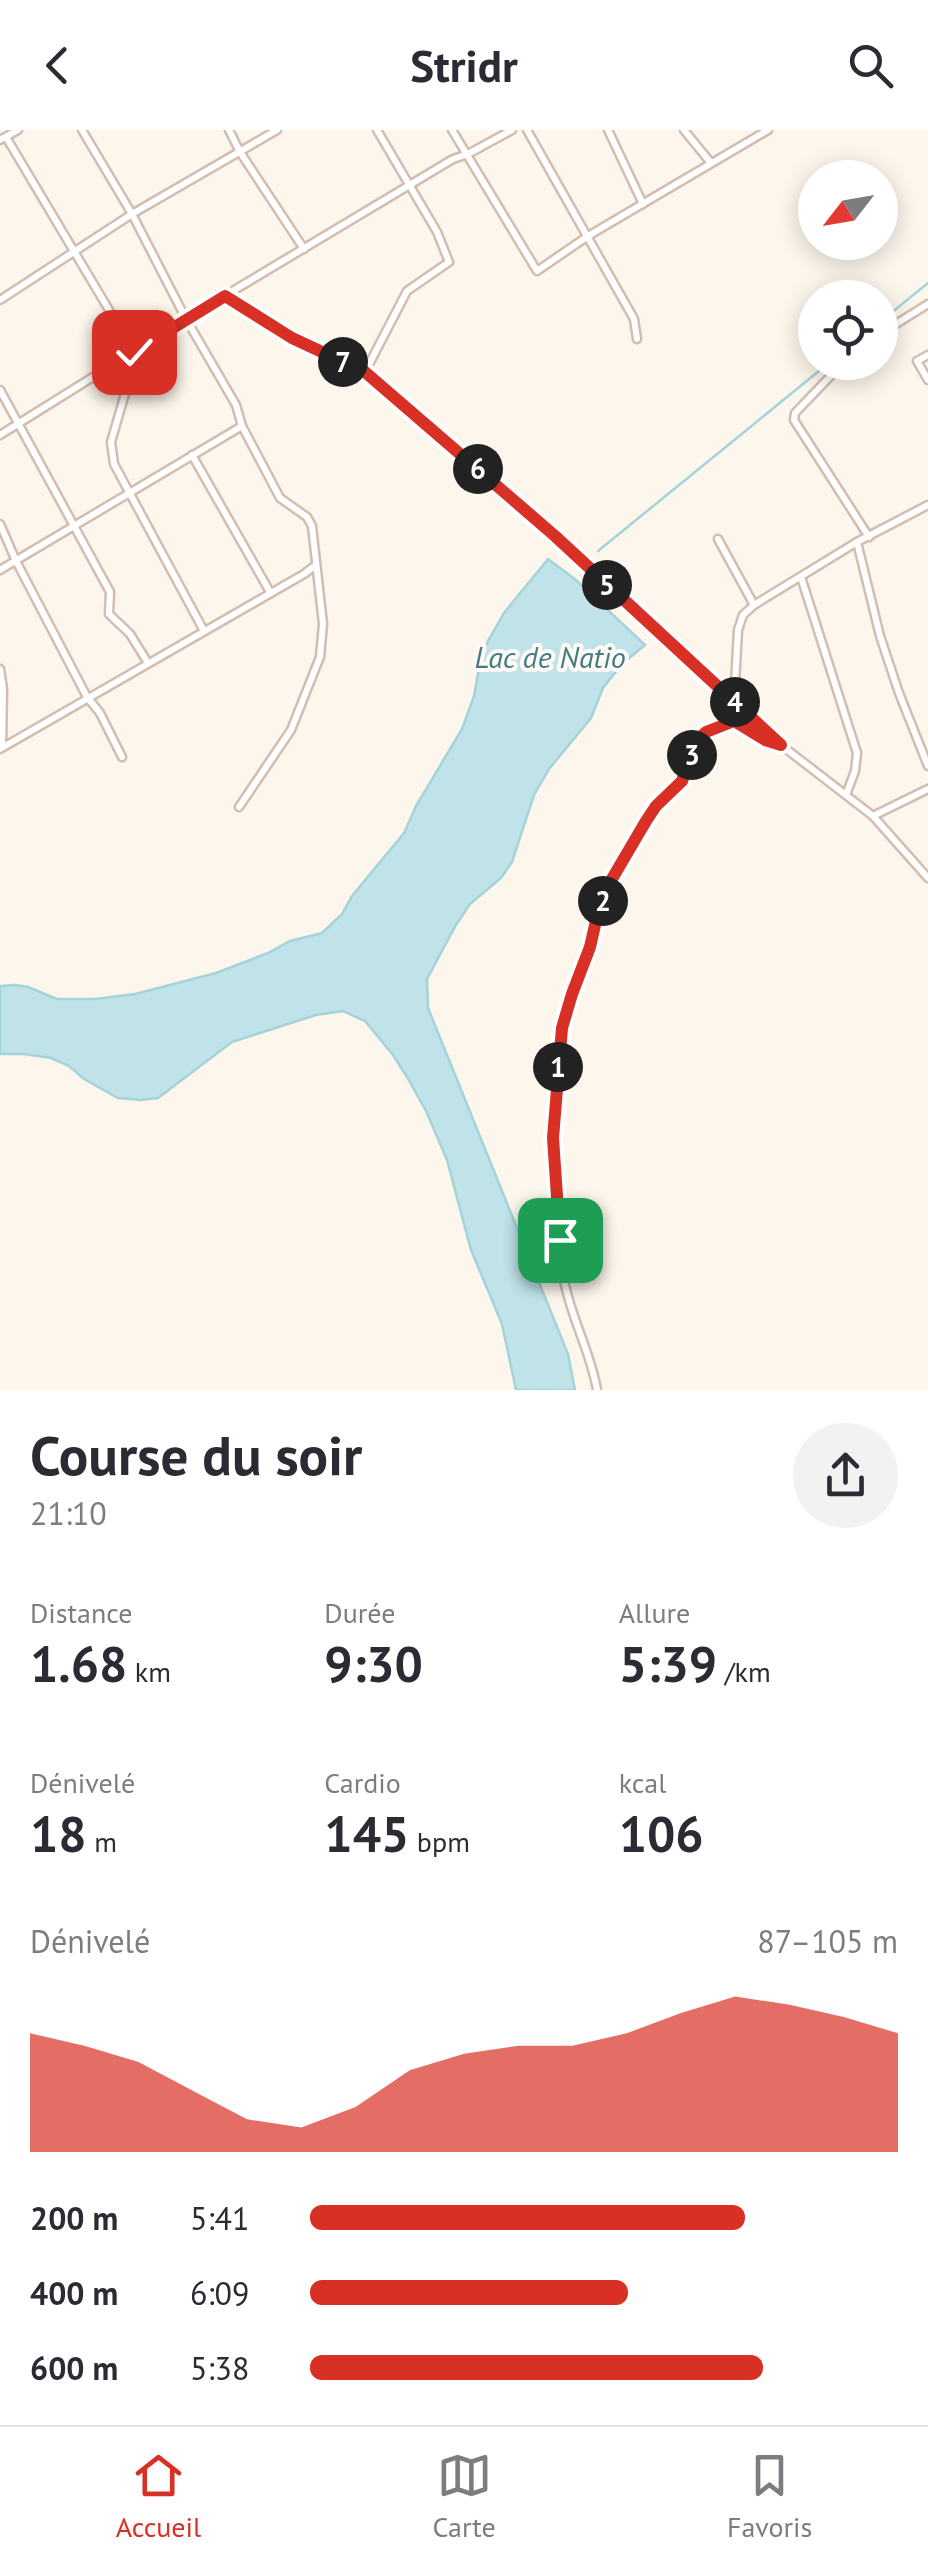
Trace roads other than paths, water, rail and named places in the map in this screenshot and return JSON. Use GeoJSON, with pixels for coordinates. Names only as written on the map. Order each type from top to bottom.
{"type":"FeatureCollection","features":[{"type":"Feature","properties":{"kind":"street"},"geometry":{"type":"LineString","coordinates":[[18,130],[3,139],[134,352],[111,442],[114,464],[204,631]]}},
{"type":"Feature","properties":{"kind":"street"},"geometry":{"type":"LineString","coordinates":[[82,130],[236,405],[242,426],[280,498],[307,517],[312,526],[324,624],[320,657],[291,730],[239,807]]}},
{"type":"Feature","properties":{"kind":"street"},"geometry":{"type":"LineString","coordinates":[[229,130],[304,249]]}},
{"type":"Feature","properties":{"kind":"street"},"geometry":{"type":"LineString","coordinates":[[0,300],[132,214],[277,130]]}},
{"type":"Feature","properties":{"kind":"street"},"geometry":{"type":"LineString","coordinates":[[365,372],[407,292],[448,262],[437,232],[377,130]]}},
{"type":"Feature","properties":{"kind":"street"},"geometry":{"type":"LineString","coordinates":[[452,130],[536,271],[768,130]]}},
{"type":"Feature","properties":{"kind":"street"},"geometry":{"type":"LineString","coordinates":[[0,434],[453,159],[512,130]]}},
{"type":"Feature","properties":{"kind":"street"},"geometry":{"type":"LineString","coordinates":[[527,130],[634,320],[637,339]]}},
{"type":"Feature","properties":{"kind":"street"},"geometry":{"type":"LineString","coordinates":[[608,130],[643,204]]}},
{"type":"Feature","properties":{"kind":"street"},"geometry":{"type":"LineString","coordinates":[[684,130],[711,163]]}},
{"type":"Feature","properties":{"kind":"street"},"geometry":{"type":"LineString","coordinates":[[225,296],[292,338],[365,372],[555,536],[781,745],[873,816],[928,878]]}},
{"type":"Feature","properties":{"kind":"street"},"geometry":{"type":"LineString","coordinates":[[898,323],[928,304]]}},
{"type":"Feature","properties":{"kind":"street"},"geometry":{"type":"LineString","coordinates":[[928,355],[917,361],[928,380]]}},
{"type":"Feature","properties":{"kind":"street"},"geometry":{"type":"LineString","coordinates":[[827,380],[794,420],[869,538]]}},
{"type":"Feature","properties":{"kind":"street"},"geometry":{"type":"LineString","coordinates":[[0,390],[110,592],[109,614],[130,634],[148,663]]}},
{"type":"Feature","properties":{"kind":"street"},"geometry":{"type":"LineString","coordinates":[[0,570],[242,426]]}},
{"type":"Feature","properties":{"kind":"street"},"geometry":{"type":"LineString","coordinates":[[192,456],[270,592]]}},
{"type":"Feature","properties":{"kind":"street"},"geometry":{"type":"LineString","coordinates":[[734,702],[738,630],[743,614],[858,542],[926,509]]}},
{"type":"Feature","properties":{"kind":"street"},"geometry":{"type":"LineString","coordinates":[[0,524],[122,758]]}},
{"type":"Feature","properties":{"kind":"street"},"geometry":{"type":"LineString","coordinates":[[718,539],[754,605]]}},
{"type":"Feature","properties":{"kind":"street"},"geometry":{"type":"LineString","coordinates":[[858,542],[880,636],[928,766]]}},
{"type":"Feature","properties":{"kind":"street"},"geometry":{"type":"LineString","coordinates":[[1,748],[316,565]]}},
{"type":"Feature","properties":{"kind":"street"},"geometry":{"type":"LineString","coordinates":[[801,576],[857,752],[856,771],[846,795]]}},
{"type":"Feature","properties":{"kind":"street"},"geometry":{"type":"LineString","coordinates":[[0,669],[1,748]]}},
{"type":"Feature","properties":{"kind":"street"},"geometry":{"type":"LineString","coordinates":[[596,1390],[565,1284],[560,1240],[553,1138],[562,1028],[609,884],[656,806],[682,781],[698,739],[734,721],[781,745]]}},
{"type":"Feature","properties":{"kind":"street"},"geometry":{"type":"LineString","coordinates":[[873,816],[928,789]]}},
{"type":"Feature","properties":{"kind":"water","name":"Lac de Natio"},"geometry":{"type":"Polygon","coordinates":[[[548,559],[645,645],[622,664],[603,688],[591,718],[549,769],[534,795],[512,862],[501,878],[470,904],[427,979],[428,1008],[568,1354],[575,1390],[516,1390],[502,1324],[471,1250],[447,1160],[407,1077],[365,1021],[343,1011],[316,1015],[232,1042],[158,1098],[118,1098],[51,1058],[0,1054],[0,986],[28,987],[57,999],[135,994],[216,973],[290,941],[322,933],[342,914],[404,833],[462,729],[488,641],[504,613],[548,559]]]}},
{"type":"Feature","properties":{"kind":"waterway"},"geometry":{"type":"LineString","coordinates":[[898,307],[928,283]]}},
{"type":"Feature","properties":{"kind":"waterway"},"geometry":{"type":"LineString","coordinates":[[598,551],[808,380]]}}]}
